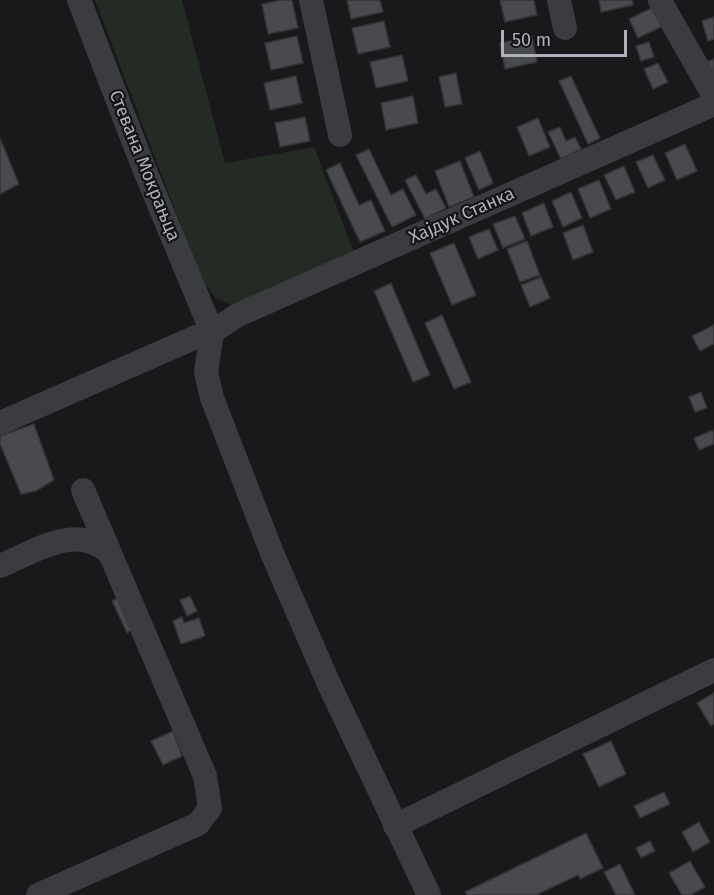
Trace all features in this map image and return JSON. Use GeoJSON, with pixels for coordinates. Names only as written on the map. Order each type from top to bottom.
{"type":"FeatureCollection","features":[{"type":"Feature","properties":{"kind":"street","name":"Стевана Мокрањца"},"geometry":{"type":"LineString","coordinates":[[79,0],[211,335]]}},
{"type":"Feature","properties":{"kind":"street"},"geometry":{"type":"LineString","coordinates":[[311,0],[340,135]]}},
{"type":"Feature","properties":{"kind":"street"},"geometry":{"type":"LineString","coordinates":[[559,0],[565,28]]}},
{"type":"Feature","properties":{"kind":"street"},"geometry":{"type":"LineString","coordinates":[[660,2],[714,96]]}},
{"type":"Feature","properties":{"kind":"street","name":"Хајдук Станка"},"geometry":{"type":"LineString","coordinates":[[211,335],[238,315],[714,104]]}},
{"type":"Feature","properties":{"kind":"street"},"geometry":{"type":"LineString","coordinates":[[0,423],[196,337],[211,335],[206,372],[216,409],[272,554],[395,826],[429,895]]}},
{"type":"Feature","properties":{"kind":"street"},"geometry":{"type":"LineString","coordinates":[[38,895],[198,824],[210,808],[205,776],[83,490]]}},
{"type":"Feature","properties":{"kind":"street"},"geometry":{"type":"LineString","coordinates":[[0,566],[62,540],[86,540],[96,543],[110,554]]}},
{"type":"Feature","properties":{"kind":"street"},"geometry":{"type":"LineString","coordinates":[[395,826],[714,670]]}},
{"type":"Feature","properties":{"kind":"shaded area"},"geometry":{"type":"Polygon","coordinates":[[[95,0],[182,0],[225,163],[314,147],[354,253],[235,307],[216,298],[201,278],[95,0]]]}},
{"type":"Feature","properties":{"kind":"building"},"geometry":{"type":"Polygon","coordinates":[[[292,0],[298,28],[268,34],[262,4],[292,0]]]}},
{"type":"Feature","properties":{"kind":"building"},"geometry":{"type":"Polygon","coordinates":[[[347,0],[380,0],[383,12],[351,19],[347,0]]]}},
{"type":"Feature","properties":{"kind":"building"},"geometry":{"type":"Polygon","coordinates":[[[500,0],[534,0],[537,15],[505,22],[500,0]]]}},
{"type":"Feature","properties":{"kind":"building"},"geometry":{"type":"Polygon","coordinates":[[[599,0],[632,0],[633,5],[601,12],[599,0]]]}},
{"type":"Feature","properties":{"kind":"building"},"geometry":{"type":"Polygon","coordinates":[[[654,7],[663,26],[638,38],[629,19],[654,7]]]}},
{"type":"Feature","properties":{"kind":"building"},"geometry":{"type":"Polygon","coordinates":[[[714,17],[714,39],[708,41],[702,21],[714,17]]]}},
{"type":"Feature","properties":{"kind":"building"},"geometry":{"type":"Polygon","coordinates":[[[384,21],[390,47],[358,54],[352,28],[384,21]]]}},
{"type":"Feature","properties":{"kind":"building"},"geometry":{"type":"Polygon","coordinates":[[[297,36],[303,63],[271,70],[265,43],[297,36]]]}},
{"type":"Feature","properties":{"kind":"building"},"geometry":{"type":"Polygon","coordinates":[[[532,36],[537,62],[505,69],[500,43],[532,36]]]}},
{"type":"Feature","properties":{"kind":"building"},"geometry":{"type":"Polygon","coordinates":[[[649,42],[654,57],[641,61],[636,46],[649,42]]]}},
{"type":"Feature","properties":{"kind":"building"},"geometry":{"type":"Polygon","coordinates":[[[402,55],[408,81],[376,88],[370,62],[402,55]]]}},
{"type":"Feature","properties":{"kind":"building"},"geometry":{"type":"Polygon","coordinates":[[[714,59],[714,84],[704,64],[714,59]]]}},
{"type":"Feature","properties":{"kind":"building"},"geometry":{"type":"Polygon","coordinates":[[[658,63],[668,82],[653,89],[644,69],[658,63]]]}},
{"type":"Feature","properties":{"kind":"building"},"geometry":{"type":"Polygon","coordinates":[[[456,73],[462,104],[445,107],[439,77],[456,73]]]}},
{"type":"Feature","properties":{"kind":"building"},"geometry":{"type":"Polygon","coordinates":[[[296,76],[302,103],[270,110],[264,83],[296,76]]]}},
{"type":"Feature","properties":{"kind":"building"},"geometry":{"type":"Polygon","coordinates":[[[571,76],[600,138],[588,144],[559,81],[571,76]]]}},
{"type":"Feature","properties":{"kind":"building"},"geometry":{"type":"Polygon","coordinates":[[[413,96],[418,123],[386,130],[381,103],[413,96]]]}},
{"type":"Feature","properties":{"kind":"building"},"geometry":{"type":"Polygon","coordinates":[[[305,117],[310,141],[280,147],[275,123],[305,117]]]}},
{"type":"Feature","properties":{"kind":"building"},"geometry":{"type":"Polygon","coordinates":[[[538,118],[550,147],[529,156],[517,127],[538,118]]]}},
{"type":"Feature","properties":{"kind":"building"},"geometry":{"type":"Polygon","coordinates":[[[560,127],[566,141],[575,137],[581,149],[561,159],[548,132],[560,127]]]}},
{"type":"Feature","properties":{"kind":"building"},"geometry":{"type":"Polygon","coordinates":[[[0,138],[19,184],[0,194],[0,138]]]}},
{"type":"Feature","properties":{"kind":"building"},"geometry":{"type":"Polygon","coordinates":[[[685,144],[697,171],[677,180],[665,153],[685,144]]]}},
{"type":"Feature","properties":{"kind":"building"},"geometry":{"type":"Polygon","coordinates":[[[369,149],[391,195],[403,189],[416,215],[392,227],[356,155],[369,149]]]}},
{"type":"Feature","properties":{"kind":"building"},"geometry":{"type":"Polygon","coordinates":[[[480,151],[493,183],[479,190],[465,158],[480,151]]]}},
{"type":"Feature","properties":{"kind":"building"},"geometry":{"type":"Polygon","coordinates":[[[653,155],[665,180],[648,188],[636,162],[653,155]]]}},
{"type":"Feature","properties":{"kind":"building"},"geometry":{"type":"Polygon","coordinates":[[[460,161],[474,197],[449,207],[435,171],[460,161]]]}},
{"type":"Feature","properties":{"kind":"building"},"geometry":{"type":"Polygon","coordinates":[[[340,163],[359,205],[371,200],[385,231],[360,242],[326,170],[340,163]]]}},
{"type":"Feature","properties":{"kind":"building"},"geometry":{"type":"Polygon","coordinates":[[[624,166],[635,192],[616,200],[604,175],[624,166]]]}},
{"type":"Feature","properties":{"kind":"building"},"geometry":{"type":"Polygon","coordinates":[[[416,175],[426,194],[436,189],[446,208],[425,219],[405,180],[416,175]]]}},
{"type":"Feature","properties":{"kind":"building"},"geometry":{"type":"Polygon","coordinates":[[[599,180],[611,209],[590,218],[578,189],[599,180]]]}},
{"type":"Feature","properties":{"kind":"building"},"geometry":{"type":"Polygon","coordinates":[[[571,192],[582,218],[563,227],[552,201],[571,192]]]}},
{"type":"Feature","properties":{"kind":"building"},"geometry":{"type":"Polygon","coordinates":[[[544,203],[553,227],[531,236],[522,213],[544,203]]]}},
{"type":"Feature","properties":{"kind":"building"},"geometry":{"type":"Polygon","coordinates":[[[515,216],[525,239],[503,248],[493,224],[515,216]]]}},
{"type":"Feature","properties":{"kind":"building"},"geometry":{"type":"Polygon","coordinates":[[[583,225],[593,252],[573,260],[563,233],[583,225]]]}},
{"type":"Feature","properties":{"kind":"building"},"geometry":{"type":"Polygon","coordinates":[[[489,229],[498,250],[478,259],[469,237],[489,229]]]}},
{"type":"Feature","properties":{"kind":"building"},"geometry":{"type":"Polygon","coordinates":[[[527,241],[540,275],[520,282],[507,249],[527,241]]]}},
{"type":"Feature","properties":{"kind":"building"},"geometry":{"type":"Polygon","coordinates":[[[454,243],[476,295],[452,305],[430,253],[454,243]]]}},
{"type":"Feature","properties":{"kind":"building"},"geometry":{"type":"Polygon","coordinates":[[[541,277],[550,298],[530,307],[521,285],[541,277]]]}},
{"type":"Feature","properties":{"kind":"building"},"geometry":{"type":"Polygon","coordinates":[[[391,283],[430,375],[413,382],[374,291],[391,283]]]}},
{"type":"Feature","properties":{"kind":"building"},"geometry":{"type":"Polygon","coordinates":[[[442,315],[471,382],[454,389],[425,323],[442,315]]]}},
{"type":"Feature","properties":{"kind":"building"},"geometry":{"type":"Polygon","coordinates":[[[714,325],[714,344],[700,351],[692,336],[714,325]]]}},
{"type":"Feature","properties":{"kind":"building"},"geometry":{"type":"Polygon","coordinates":[[[701,392],[707,408],[695,412],[689,397],[701,392]]]}},
{"type":"Feature","properties":{"kind":"building"},"geometry":{"type":"Polygon","coordinates":[[[34,424],[54,480],[36,491],[21,494],[0,444],[0,436],[34,424]]]}},
{"type":"Feature","properties":{"kind":"building"},"geometry":{"type":"Polygon","coordinates":[[[713,430],[714,444],[699,450],[694,438],[713,430]]]}},
{"type":"Feature","properties":{"kind":"building"},"geometry":{"type":"Polygon","coordinates":[[[121,596],[134,627],[127,633],[112,601],[121,596]]]}},
{"type":"Feature","properties":{"kind":"building"},"geometry":{"type":"Polygon","coordinates":[[[190,596],[197,611],[187,616],[180,600],[190,596]]]}},
{"type":"Feature","properties":{"kind":"building"},"geometry":{"type":"Polygon","coordinates":[[[182,617],[184,623],[199,618],[205,636],[181,644],[173,621],[182,617]]]}},
{"type":"Feature","properties":{"kind":"building"},"geometry":{"type":"Polygon","coordinates":[[[714,693],[714,724],[711,726],[697,703],[714,693]]]}},
{"type":"Feature","properties":{"kind":"building"},"geometry":{"type":"Polygon","coordinates":[[[173,731],[182,756],[163,765],[151,741],[173,731]]]}},
{"type":"Feature","properties":{"kind":"building"},"geometry":{"type":"Polygon","coordinates":[[[611,741],[626,774],[599,787],[583,754],[611,741]]]}},
{"type":"Feature","properties":{"kind":"building"},"geometry":{"type":"Polygon","coordinates":[[[664,792],[670,804],[640,818],[634,806],[664,792]]]}},
{"type":"Feature","properties":{"kind":"building"},"geometry":{"type":"Polygon","coordinates":[[[699,822],[710,842],[693,852],[682,832],[699,822]]]}},
{"type":"Feature","properties":{"kind":"building"},"geometry":{"type":"Polygon","coordinates":[[[586,833],[603,868],[580,879],[578,875],[536,895],[467,895],[465,892],[586,833]]]}},
{"type":"Feature","properties":{"kind":"building"},"geometry":{"type":"Polygon","coordinates":[[[650,841],[655,851],[641,858],[636,848],[650,841]]]}},
{"type":"Feature","properties":{"kind":"building"},"geometry":{"type":"Polygon","coordinates":[[[690,861],[705,887],[691,895],[682,895],[669,873],[690,861]]]}},
{"type":"Feature","properties":{"kind":"building"},"geometry":{"type":"Polygon","coordinates":[[[620,864],[635,895],[616,895],[604,872],[620,864]]]}}]}
